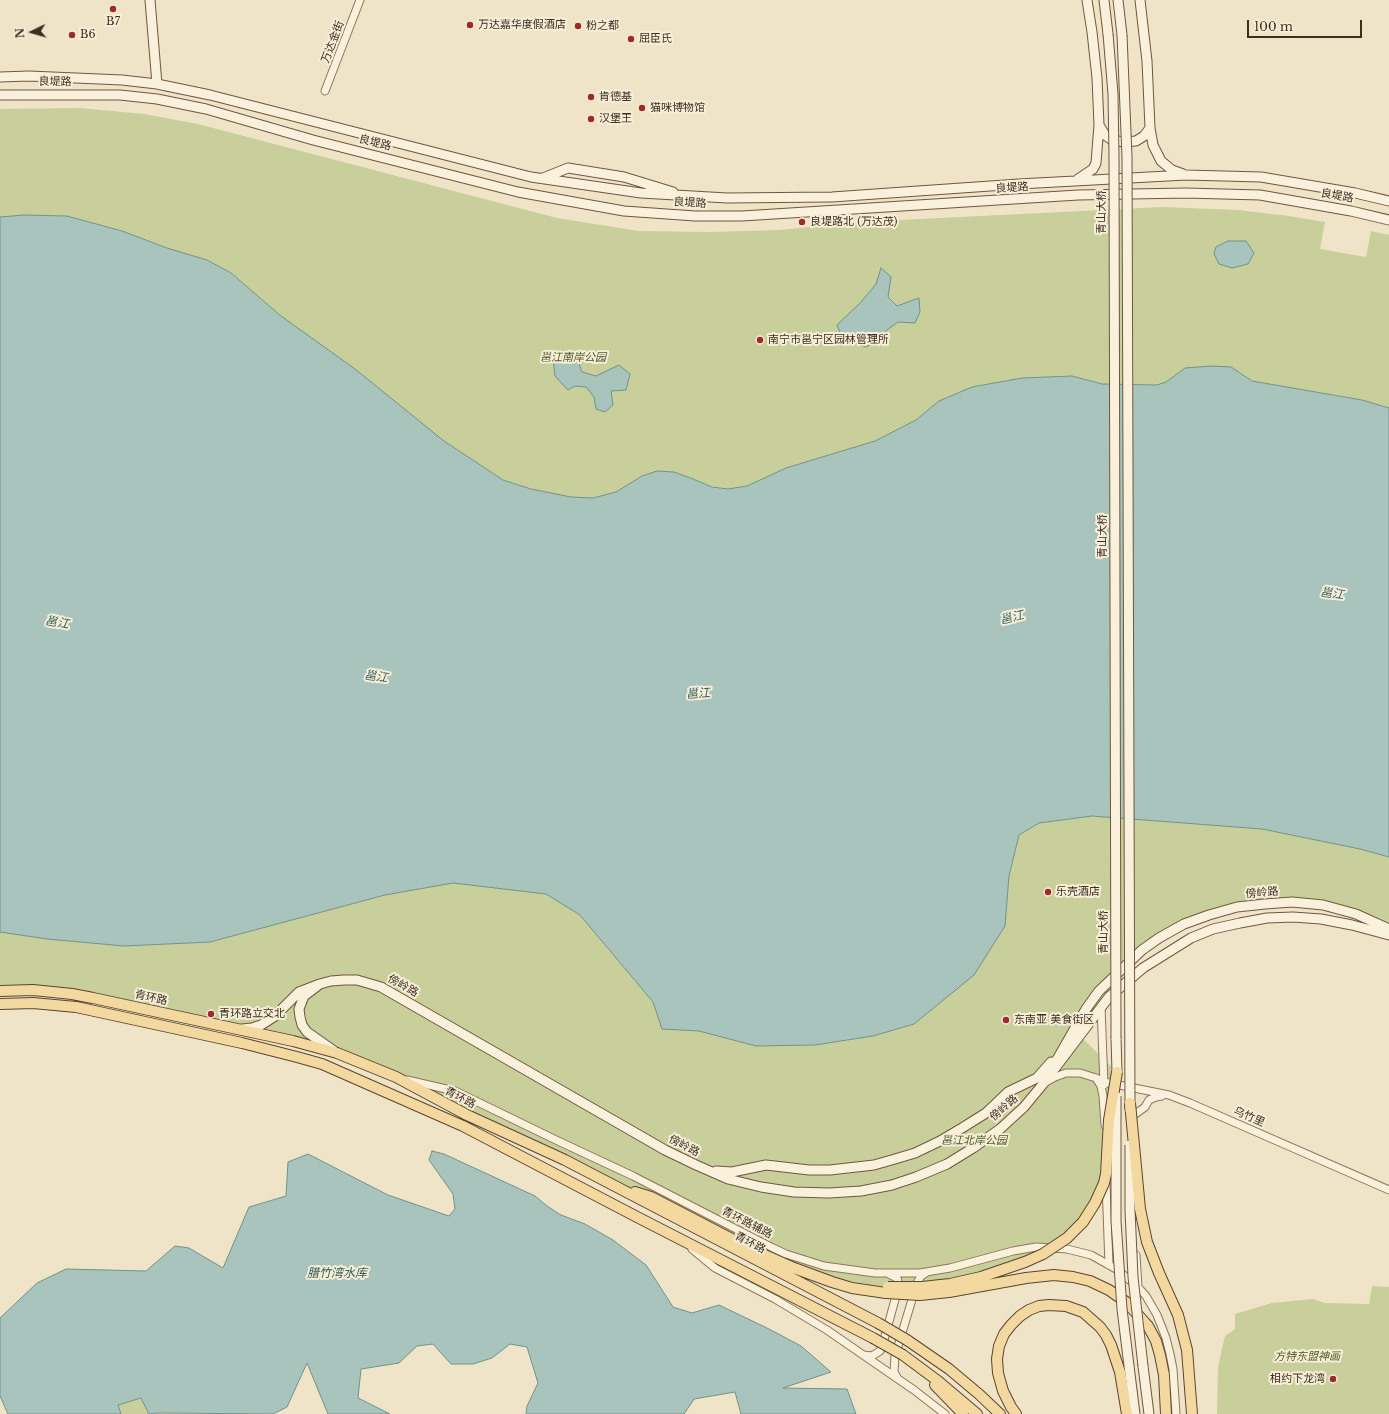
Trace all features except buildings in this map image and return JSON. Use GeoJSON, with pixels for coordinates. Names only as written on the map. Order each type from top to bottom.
{"type":"FeatureCollection","features":[{"type":"Feature","properties":{"kind":"main road"},"geometry":{"type":"LineString","coordinates":[[150,0],[157,84]]}},
{"type":"Feature","properties":{"kind":"main road"},"geometry":{"type":"LineString","coordinates":[[1075,180],[1093,169],[1096,163],[1099,125],[1095,63],[1087,0]]}},
{"type":"Feature","properties":{"kind":"main road","name":"青山大桥"},"geometry":{"type":"LineString","coordinates":[[1104,0],[1113,94],[1114,156],[1116,1221],[1122,1303],[1135,1414]]}},
{"type":"Feature","properties":{"kind":"main road"},"geometry":{"type":"LineString","coordinates":[[1118,0],[1122,35],[1127,157],[1131,1246],[1143,1366],[1150,1414]]}},
{"type":"Feature","properties":{"kind":"main road"},"geometry":{"type":"LineString","coordinates":[[1140,0],[1147,61],[1150,128],[1153,144],[1160,160],[1172,170],[1186,175]]}},
{"type":"Feature","properties":{"kind":"main road","name":"良堤路"},"geometry":{"type":"LineString","coordinates":[[0,77],[29,76],[122,80],[157,84],[210,95],[531,177],[641,193],[727,198],[832,197],[1075,180],[1186,175],[1261,177],[1355,193],[1389,201]]}},
{"type":"Feature","properties":{"kind":"main road","name":"良堤路"},"geometry":{"type":"LineString","coordinates":[[0,95],[120,96],[157,99],[206,109],[313,140],[518,192],[624,210],[695,216],[742,216],[1078,195],[1178,193],[1260,195],[1351,210],[1389,220]]}},
{"type":"Feature","properties":{"kind":"main road"},"geometry":{"type":"LineString","coordinates":[[1099,125],[1105,135],[1112,140],[1124,142],[1136,141],[1144,136],[1150,128]]}},
{"type":"Feature","properties":{"kind":"main road"},"geometry":{"type":"LineString","coordinates":[[542,178],[568,168],[624,177],[686,196]]}},
{"type":"Feature","properties":{"kind":"main road"},"geometry":{"type":"LineString","coordinates":[[1019,184],[1021,199]]}},
{"type":"Feature","properties":{"kind":"main road","name":"傍岭路"},"geometry":{"type":"LineString","coordinates":[[1043,1084],[1086,1009],[1099,991],[1142,950],[1159,938],[1184,924],[1237,907],[1292,902],[1323,905],[1356,914],[1389,930]]}},
{"type":"Feature","properties":{"kind":"main road","name":"傍岭路"},"geometry":{"type":"LineString","coordinates":[[238,1029],[252,1028],[261,1025],[275,1016],[299,992],[331,981],[357,980],[381,987],[665,1150],[708,1170],[728,1179],[761,1187],[794,1192],[829,1193],[892,1185],[916,1177],[946,1164],[974,1148],[1000,1129],[1024,1107],[1109,997],[1143,968],[1191,938],[1213,930],[1267,918],[1293,917],[1321,919],[1352,925],[1389,935]]}},
{"type":"Feature","properties":{"kind":"main road"},"geometry":{"type":"LineString","coordinates":[[320,984],[304,996],[299,1009],[300,1018],[302,1025],[308,1032],[337,1054]]}},
{"type":"Feature","properties":{"kind":"main road","name":"青环路"},"geometry":{"type":"LineString","coordinates":[[0,991],[33,990],[72,994],[293,1041],[337,1054],[396,1078],[467,1115],[565,1160],[878,1323],[949,1369],[1000,1414]]}},
{"type":"Feature","properties":{"kind":"main road","name":"青环路"},"geometry":{"type":"LineString","coordinates":[[0,1004],[33,1003],[76,1007],[242,1043],[316,1063],[463,1126],[873,1338],[903,1355],[921,1368]]}},
{"type":"Feature","properties":{"kind":"main road"},"geometry":{"type":"LineString","coordinates":[[708,1170],[732,1172],[766,1165],[809,1170],[852,1168],[874,1165],[915,1153],[962,1128],[986,1112],[1008,1092],[1037,1078],[1047,1067],[1074,1030]]}},
{"type":"Feature","properties":{"kind":"main road"},"geometry":{"type":"LineString","coordinates":[[921,1291],[981,1278],[1025,1262],[1060,1244],[1075,1231],[1089,1214],[1104,1183],[1106,1174],[1109,1120],[1116,1072]]}},
{"type":"Feature","properties":{"kind":"main road"},"geometry":{"type":"LineString","coordinates":[[1130,1103],[1140,1210],[1147,1242],[1158,1273],[1178,1315],[1187,1350],[1192,1414]]}},
{"type":"Feature","properties":{"kind":"main road"},"geometry":{"type":"LineString","coordinates":[[610,1184],[651,1197],[730,1238],[815,1277],[852,1288],[949,1292],[1026,1278],[1073,1276],[1090,1281],[1109,1290],[1126,1302],[1148,1326],[1156,1341],[1160,1355],[1164,1375],[1166,1414]]}},
{"type":"Feature","properties":{"kind":"main road"},"geometry":{"type":"LineString","coordinates":[[1016,1414],[1010,1407],[1003,1391],[998,1373],[997,1359],[999,1346],[1004,1334],[1020,1316],[1039,1306],[1049,1305],[1066,1306],[1083,1312],[1100,1327],[1106,1335],[1120,1372],[1127,1414]]}},
{"type":"Feature","properties":{"kind":"main road"},"geometry":{"type":"LineString","coordinates":[[921,1368],[942,1393],[963,1414]]}},
{"type":"Feature","properties":{"kind":"main road"},"geometry":{"type":"LineString","coordinates":[[921,1368],[957,1396],[977,1414]]}},
{"type":"Feature","properties":{"kind":"street","name":"万达金街"},"geometry":{"type":"LineString","coordinates":[[326,91],[360,0]]}},
{"type":"Feature","properties":{"kind":"street"},"geometry":{"type":"LineString","coordinates":[[1134,975],[1134,1216],[1138,1287]]}},
{"type":"Feature","properties":{"kind":"street"},"geometry":{"type":"LineString","coordinates":[[1101,1006],[1109,1265]]}},
{"type":"Feature","properties":{"kind":"street","name":"乌竹里"},"geometry":{"type":"LineString","coordinates":[[1043,1084],[1066,1072],[1080,1072],[1104,1082],[1169,1095],[1389,1190]]}},
{"type":"Feature","properties":{"kind":"street","name":"青环路辅路"},"geometry":{"type":"LineString","coordinates":[[396,1078],[455,1090],[633,1176],[786,1254],[806,1261],[860,1272],[889,1274],[929,1271],[963,1265],[1013,1251],[1036,1247],[1067,1249],[1091,1256],[1116,1269],[1138,1287],[1146,1296],[1157,1315],[1166,1338],[1173,1369],[1176,1414]]}},
{"type":"Feature","properties":{"kind":"street"},"geometry":{"type":"LineString","coordinates":[[1096,1078],[1100,1086],[1105,1107]]}},
{"type":"Feature","properties":{"kind":"street"},"geometry":{"type":"LineString","coordinates":[[1134,1115],[1145,1107],[1149,1100],[1156,1097],[1169,1095]]}},
{"type":"Feature","properties":{"kind":"street"},"geometry":{"type":"LineString","coordinates":[[677,1237],[715,1268],[793,1309],[827,1330],[931,1402],[945,1414]]}},
{"type":"Feature","properties":{"kind":"street"},"geometry":{"type":"LineString","coordinates":[[898,1379],[894,1372],[895,1356],[917,1283],[921,1276],[929,1271]]}},
{"type":"Feature","properties":{"kind":"street"},"geometry":{"type":"LineString","coordinates":[[863,1355],[872,1356],[880,1351],[882,1347],[899,1285],[897,1278],[889,1274]]}},
{"type":"Feature","properties":{"kind":"green space","name":"邕江南岸公园"},"geometry":{"type":"Polygon","coordinates":[[[80,108],[144,114],[198,124],[557,218],[639,231],[710,232],[779,230],[859,222],[1162,207],[1238,210],[1325,222],[1320,249],[1366,257],[1371,231],[1389,235],[1389,408],[1362,400],[1252,381],[1231,367],[1185,368],[1166,382],[1157,385],[1102,384],[1072,376],[1022,378],[972,387],[939,401],[916,420],[875,441],[786,468],[747,486],[728,489],[712,487],[674,472],[657,471],[642,476],[616,492],[593,498],[571,497],[531,489],[503,480],[444,441],[281,316],[231,273],[207,260],[167,248],[122,231],[67,216],[24,215],[0,217],[0,109],[80,108]]]}},
{"type":"Feature","properties":{"kind":"green space","name":"邕江北岸公园"},"geometry":{"type":"Polygon","coordinates":[[[1092,816],[1262,829],[1360,849],[1389,857],[1389,929],[1323,905],[1237,907],[1159,938],[1099,991],[1074,1030],[1117,1072],[1104,1183],[1067,1238],[993,1274],[888,1287],[847,1281],[808,1270],[610,1184],[337,1053],[93,998],[0,991],[0,932],[47,939],[124,946],[210,942],[385,895],[453,883],[547,894],[580,915],[653,1002],[662,1029],[699,1031],[756,1046],[815,1045],[873,1036],[914,1024],[1005,926],[1009,876],[1019,835],[1039,823],[1092,816]]]}},
{"type":"Feature","properties":{"kind":"green space","name":"方特东盟神画"},"geometry":{"type":"Polygon","coordinates":[[[1372,1286],[1389,1287],[1389,1414],[1217,1414],[1218,1367],[1225,1336],[1235,1329],[1235,1314],[1272,1303],[1313,1299],[1325,1303],[1369,1304],[1372,1286]]]}},
{"type":"Feature","properties":{"kind":"green space"},"geometry":{"type":"Polygon","coordinates":[[[141,1398],[149,1414],[121,1414],[118,1405],[141,1398]]]}},
{"type":"Feature","properties":{"kind":"water","name":"邕江"},"geometry":{"type":"Polygon","coordinates":[[[24,215],[67,216],[122,231],[167,248],[207,260],[231,273],[281,316],[355,369],[444,441],[503,480],[531,489],[571,497],[593,498],[616,492],[642,476],[657,471],[674,472],[712,487],[728,489],[747,486],[786,468],[875,441],[916,420],[939,401],[972,387],[1022,378],[1072,376],[1102,384],[1157,385],[1166,382],[1185,368],[1212,366],[1231,367],[1252,381],[1362,400],[1389,408],[1389,857],[1360,849],[1262,829],[1092,816],[1039,823],[1019,835],[1009,876],[1005,926],[974,975],[914,1024],[873,1036],[815,1045],[756,1046],[699,1031],[662,1029],[653,1002],[580,915],[546,894],[453,883],[385,895],[210,942],[124,946],[47,939],[0,932],[0,217],[24,215]]]}},
{"type":"Feature","properties":{"kind":"water"},"geometry":{"type":"Polygon","coordinates":[[[1228,241],[1246,241],[1254,253],[1248,264],[1232,268],[1219,264],[1214,254],[1216,247],[1228,241]]]}},
{"type":"Feature","properties":{"kind":"water"},"geometry":{"type":"Polygon","coordinates":[[[881,268],[891,277],[888,297],[897,306],[919,298],[920,312],[915,323],[898,322],[887,330],[881,339],[866,347],[849,341],[840,333],[837,325],[861,302],[876,284],[881,268]]]}},
{"type":"Feature","properties":{"kind":"water"},"geometry":{"type":"Polygon","coordinates":[[[563,351],[576,355],[582,372],[596,376],[619,365],[630,374],[626,390],[611,391],[613,405],[605,412],[596,409],[594,397],[586,387],[575,386],[568,390],[555,376],[553,359],[563,351]]]}},
{"type":"Feature","properties":{"kind":"water","name":"腊竹湾水库"},"geometry":{"type":"Polygon","coordinates":[[[432,1151],[444,1154],[535,1196],[561,1215],[585,1224],[613,1240],[646,1265],[673,1307],[692,1313],[719,1305],[801,1346],[831,1372],[783,1388],[847,1389],[856,1414],[741,1414],[735,1392],[694,1399],[684,1414],[526,1414],[527,1406],[538,1383],[527,1347],[510,1344],[492,1358],[473,1364],[451,1364],[433,1344],[417,1346],[399,1363],[361,1369],[358,1398],[390,1414],[328,1414],[307,1363],[287,1407],[273,1414],[149,1414],[141,1398],[118,1405],[121,1414],[8,1414],[0,1396],[0,1318],[37,1283],[66,1269],[146,1271],[175,1246],[189,1248],[223,1268],[249,1207],[286,1196],[288,1162],[308,1154],[388,1195],[449,1216],[455,1209],[453,1194],[429,1160],[432,1151]]]}},
{"type":"Feature","properties":{"kind":"place","name":"B7"},"geometry":{"type":"Point","coordinates":[113,9]}},
{"type":"Feature","properties":{"kind":"place","name":"万达嘉华度假酒店"},"geometry":{"type":"Point","coordinates":[470,25]}},
{"type":"Feature","properties":{"kind":"place","name":"粉之都"},"geometry":{"type":"Point","coordinates":[578,26]}},
{"type":"Feature","properties":{"kind":"place","name":"B6"},"geometry":{"type":"Point","coordinates":[72,35]}},
{"type":"Feature","properties":{"kind":"place","name":"屈臣氏"},"geometry":{"type":"Point","coordinates":[631,39]}},
{"type":"Feature","properties":{"kind":"place","name":"肯德基"},"geometry":{"type":"Point","coordinates":[591,97]}},
{"type":"Feature","properties":{"kind":"place","name":"猫咪博物馆"},"geometry":{"type":"Point","coordinates":[642,108]}},
{"type":"Feature","properties":{"kind":"place","name":"汉堡王"},"geometry":{"type":"Point","coordinates":[591,119]}},
{"type":"Feature","properties":{"kind":"place","name":"良堤路北 (万达茂)"},"geometry":{"type":"Point","coordinates":[802,222]}},
{"type":"Feature","properties":{"kind":"place","name":"南宁市邕宁区园林管理所"},"geometry":{"type":"Point","coordinates":[760,340]}},
{"type":"Feature","properties":{"kind":"place","name":"乐壳酒店"},"geometry":{"type":"Point","coordinates":[1048,892]}},
{"type":"Feature","properties":{"kind":"place","name":"青环路立交北"},"geometry":{"type":"Point","coordinates":[211,1014]}},
{"type":"Feature","properties":{"kind":"place","name":"东南亚 美食街区"},"geometry":{"type":"Point","coordinates":[1006,1020]}},
{"type":"Feature","properties":{"kind":"place","name":"相约下龙湾"},"geometry":{"type":"Point","coordinates":[1333,1379]}}]}
